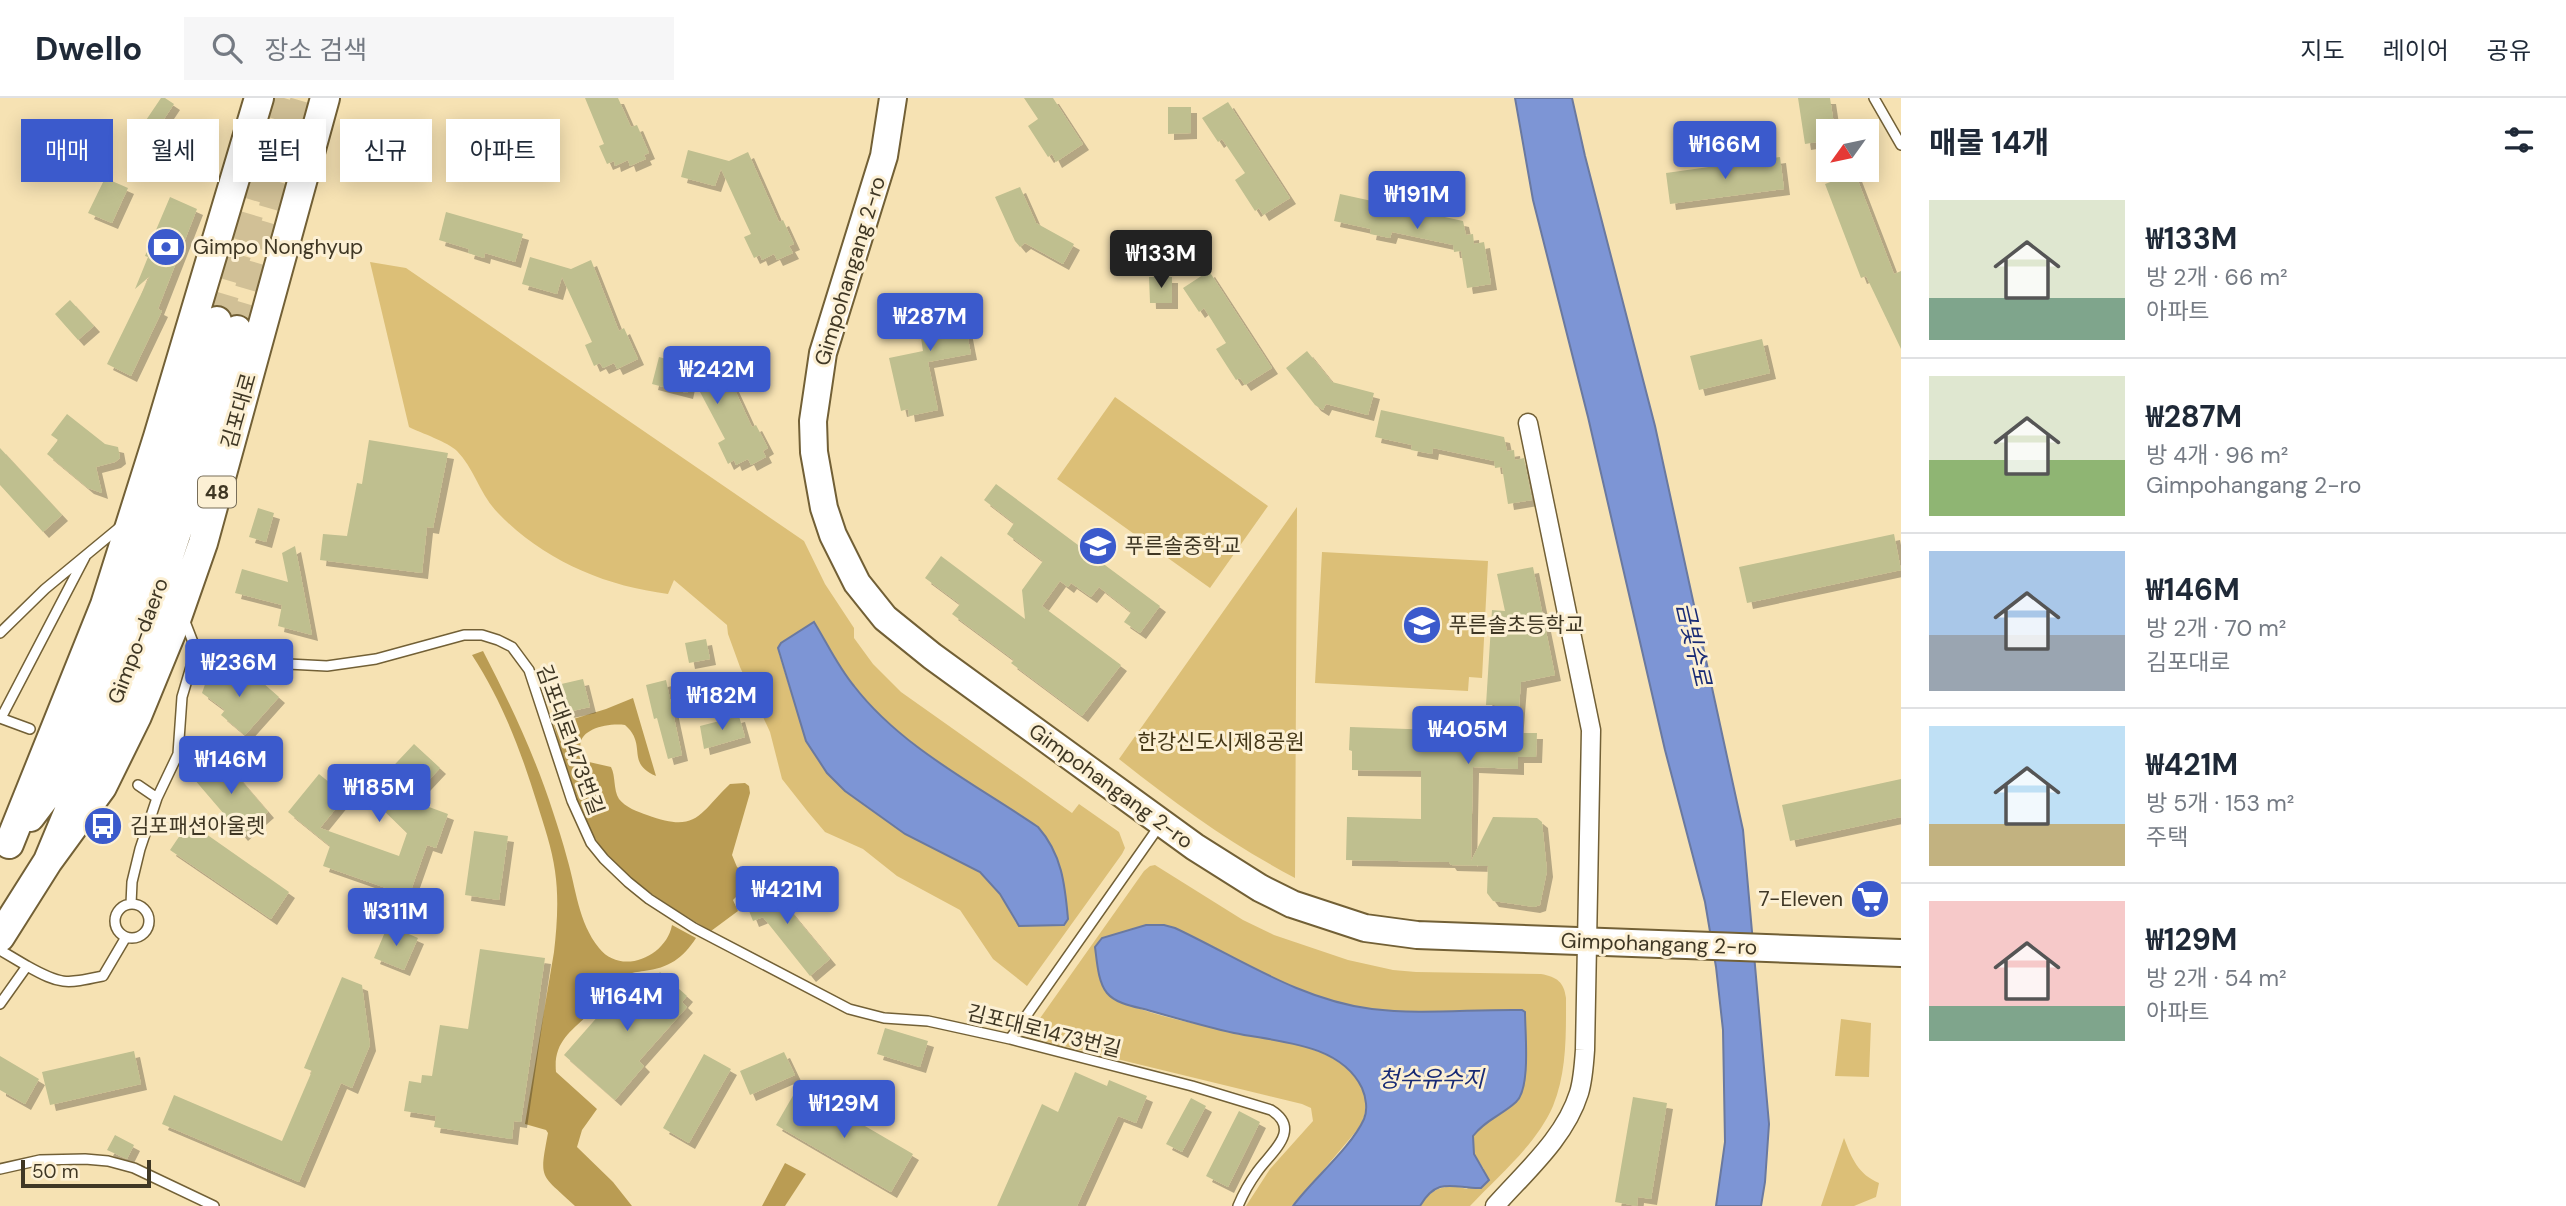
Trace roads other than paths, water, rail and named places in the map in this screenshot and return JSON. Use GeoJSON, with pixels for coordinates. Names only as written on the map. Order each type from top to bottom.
{"type":"FeatureCollection","features":[{"type":"Feature","properties":{"kind":"main road","name":"48"},"geometry":{"type":"LineString","coordinates":[[5,852],[105,605],[135,514],[259,98]]}},
{"type":"Feature","properties":{"kind":"main road","name":"김포대로"},"geometry":{"type":"LineString","coordinates":[[48,860],[102,787],[137,716],[179,611],[206,530],[325,98]]}},
{"type":"Feature","properties":{"kind":"main road","name":"Gimpo-daero"},"geometry":{"type":"LineString","coordinates":[[0,937],[48,860],[145,628],[186,503],[227,325],[192,412],[130,604],[92,702],[56,783],[5,852]]}},
{"type":"Feature","properties":{"kind":"street","name":"Gimpohangang 2-ro"},"geometry":{"type":"LineString","coordinates":[[893,98],[884,156],[830,331],[817,384],[813,421],[814,452],[824,508],[833,535],[858,583],[885,618],[932,656],[1161,823],[1260,888],[1323,916],[1365,928],[1417,935],[1901,953]]}},
{"type":"Feature","properties":{"kind":"street"},"geometry":{"type":"LineString","coordinates":[[1495,1206],[1554,1140],[1569,1116],[1579,1093],[1585,1050],[1591,730],[1528,423]]}},
{"type":"Feature","properties":{"kind":"lane"},"geometry":{"type":"LineString","coordinates":[[1874,98],[1901,145]]}},
{"type":"Feature","properties":{"kind":"lane"},"geometry":{"type":"LineString","coordinates":[[0,633],[45,589],[135,514]]}},
{"type":"Feature","properties":{"kind":"lane"},"geometry":{"type":"LineString","coordinates":[[30,729],[0,718],[85,557]]}},
{"type":"Feature","properties":{"kind":"lane"},"geometry":{"type":"LineString","coordinates":[[131,904],[135,867],[157,798],[178,754],[182,697],[196,650],[188,626],[179,611]]}},
{"type":"Feature","properties":{"kind":"lane","name":"김포대로1473번길"},"geometry":{"type":"LineString","coordinates":[[196,650],[288,664],[327,666],[376,659],[464,635],[482,635],[512,647],[529,670],[572,802],[591,843],[612,867],[649,899],[694,928],[849,1009],[884,1018],[928,1021],[1010,1039],[1243,1100],[1280,1115],[1284,1122],[1282,1140],[1249,1183],[1238,1206]]}},
{"type":"Feature","properties":{"kind":"lane"},"geometry":{"type":"LineString","coordinates":[[138,785],[157,798]]}},
{"type":"Feature","properties":{"kind":"lane"},"geometry":{"type":"LineString","coordinates":[[1010,1039],[1161,823]]}},
{"type":"Feature","properties":{"kind":"lane"},"geometry":{"type":"LineString","coordinates":[[131,904],[142,907],[149,915],[146,932],[131,938],[125,937],[117,930],[115,918],[121,908],[131,904]]}},
{"type":"Feature","properties":{"kind":"lane"},"geometry":{"type":"LineString","coordinates":[[0,950],[50,979],[65,983],[103,976],[125,937]]}},
{"type":"Feature","properties":{"kind":"lane"},"geometry":{"type":"LineString","coordinates":[[0,1004],[27,966]]}},
{"type":"Feature","properties":{"kind":"lane"},"geometry":{"type":"LineString","coordinates":[[0,1169],[40,1160],[108,1161],[135,1168],[214,1206]]}},
{"type":"Feature","properties":{"kind":"water","name":"금빛수로"},"geometry":{"type":"Polygon","coordinates":[[[1515,98],[1572,98],[1655,426],[1743,830],[1769,1124],[1761,1206],[1716,1206],[1725,1142],[1723,1030],[1705,902],[1665,750],[1588,417],[1533,200],[1515,98]]]}},
{"type":"Feature","properties":{"kind":"water"},"geometry":{"type":"Polygon","coordinates":[[[814,622],[848,679],[894,728],[940,763],[1038,827],[1052,848],[1061,870],[1068,919],[1064,925],[1019,926],[1000,894],[980,872],[905,834],[845,791],[827,773],[806,741],[778,648],[781,643],[814,622]]]}},
{"type":"Feature","properties":{"kind":"water","name":"청수유수지"},"geometry":{"type":"Polygon","coordinates":[[[1146,925],[1175,928],[1270,976],[1320,997],[1345,1004],[1409,1012],[1525,1012],[1525,1073],[1521,1095],[1473,1136],[1474,1154],[1489,1180],[1481,1188],[1440,1187],[1433,1190],[1420,1206],[1293,1206],[1358,1130],[1366,1112],[1362,1088],[1352,1073],[1323,1053],[1288,1042],[1203,1026],[1128,1005],[1111,997],[1098,972],[1095,947],[1102,938],[1146,925]]]}},
{"type":"Feature","properties":{"kind":"tunnel"},"geometry":{"type":"LineString","coordinates":[[217,321],[284,98]]}},
{"type":"Feature","properties":{"kind":"tunnel"},"geometry":{"type":"LineString","coordinates":[[237,330],[305,98]]}},
{"type":"Feature","properties":{"kind":"place","name":"Gimpo Nonghyup"},"geometry":{"type":"Point","coordinates":[166,247]}},
{"type":"Feature","properties":{"kind":"place","name":"푸른솔중학교"},"geometry":{"type":"Point","coordinates":[1098,546]}},
{"type":"Feature","properties":{"kind":"place","name":"푸른솔초등학교"},"geometry":{"type":"Point","coordinates":[1422,625]}},
{"type":"Feature","properties":{"kind":"place","name":"김포패션아울렛"},"geometry":{"type":"Point","coordinates":[103,826]}},
{"type":"Feature","properties":{"kind":"place","name":"7-Eleven"},"geometry":{"type":"Point","coordinates":[1870,899]}},
{"type":"Feature","properties":{"kind":"park label","name":"한강신도시제8공원"},"geometry":{"type":"Point","coordinates":[1221,742]}}]}
